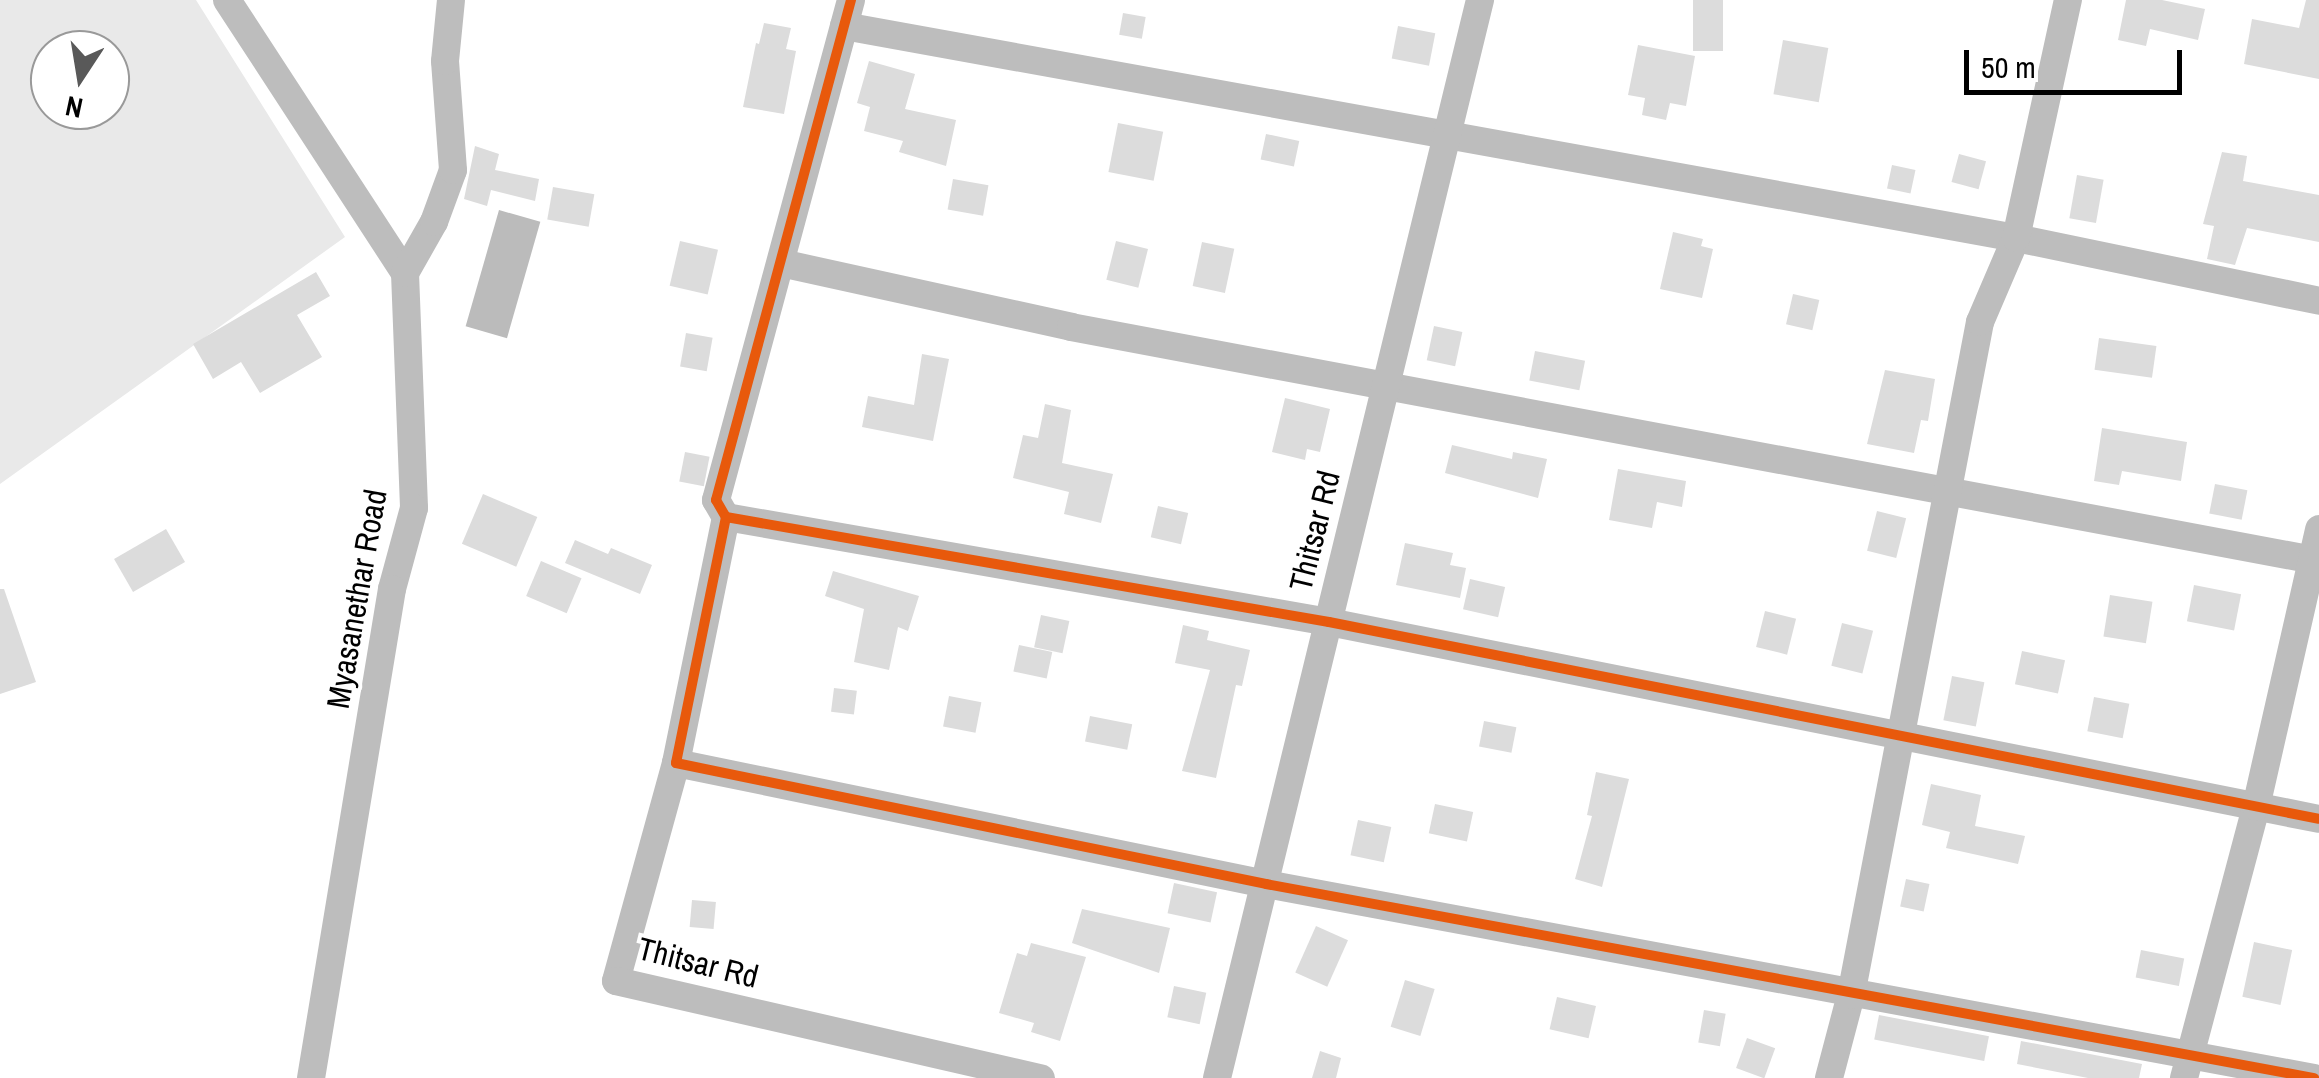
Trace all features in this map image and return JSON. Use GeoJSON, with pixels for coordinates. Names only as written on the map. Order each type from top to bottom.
{"type":"FeatureCollection","features":[{"type":"Feature","properties":{"kind":"street"},"geometry":{"type":"LineString","coordinates":[[227,0],[405,273],[434,222],[453,170],[445,61],[451,0]]}},
{"type":"Feature","properties":{"kind":"street","name":"Thitsar Rd"},"geometry":{"type":"LineString","coordinates":[[1217,1078],[1480,0]]}},
{"type":"Feature","properties":{"kind":"street"},"geometry":{"type":"LineString","coordinates":[[1829,1078],[1851,996],[1980,322],[2016,238],[2068,0]]}},
{"type":"Feature","properties":{"kind":"street"},"geometry":{"type":"LineString","coordinates":[[2314,1078],[2186,1066],[676,763],[726,517],[716,500],[848,13],[1447,139],[2016,238],[2319,301]]}},
{"type":"Feature","properties":{"kind":"street"},"geometry":{"type":"LineString","coordinates":[[781,262],[1071,326],[2315,560]]}},
{"type":"Feature","properties":{"kind":"street","name":"Myasanethar Road"},"geometry":{"type":"LineString","coordinates":[[312,1078],[392,588],[414,508],[405,273]]}},
{"type":"Feature","properties":{"kind":"street"},"geometry":{"type":"LineString","coordinates":[[726,517],[1329,622],[2319,819]]}},
{"type":"Feature","properties":{"kind":"street"},"geometry":{"type":"LineString","coordinates":[[2186,1066],[2256,808],[2319,529]]}},
{"type":"Feature","properties":{"kind":"street","name":"Thitsar Rd"},"geometry":{"type":"LineString","coordinates":[[676,763],[616,981],[1041,1078]]}},
{"type":"Feature","properties":{"kind":"shaded area"},"geometry":{"type":"Polygon","coordinates":[[[0,0],[196,0],[345,237],[0,484],[0,0]]]}},
{"type":"Feature","properties":{"kind":"shaded area"},"geometry":{"type":"Polygon","coordinates":[[[499,210],[540,222],[507,338],[466,326],[499,210]]]}},
{"type":"Feature","properties":{"kind":"building"},"geometry":{"type":"Polygon","coordinates":[[[1693,0],[1723,0],[1723,51],[1693,51],[1693,0]]]}},
{"type":"Feature","properties":{"kind":"building"},"geometry":{"type":"Polygon","coordinates":[[[2126,0],[2162,0],[2205,9],[2198,40],[2150,29],[2146,46],[2118,40],[2126,0]]]}},
{"type":"Feature","properties":{"kind":"building"},"geometry":{"type":"Polygon","coordinates":[[[2306,0],[2319,0],[2319,79],[2244,64],[2252,19],[2299,28],[2306,0]]]}},
{"type":"Feature","properties":{"kind":"building"},"geometry":{"type":"Polygon","coordinates":[[[1123,13],[1146,17],[1142,39],[1119,35],[1123,13]]]}},
{"type":"Feature","properties":{"kind":"building"},"geometry":{"type":"Polygon","coordinates":[[[764,23],[791,28],[786,49],[796,51],[784,114],[743,107],[764,23]]]}},
{"type":"Feature","properties":{"kind":"building"},"geometry":{"type":"Polygon","coordinates":[[[1398,26],[1435,33],[1429,66],[1392,58],[1398,26]]]}},
{"type":"Feature","properties":{"kind":"building"},"geometry":{"type":"Polygon","coordinates":[[[1783,40],[1828,48],[1819,102],[1773,94],[1783,40]]]}},
{"type":"Feature","properties":{"kind":"building"},"geometry":{"type":"Polygon","coordinates":[[[1638,45],[1695,56],[1686,106],[1670,103],[1666,120],[1642,115],[1645,98],[1628,95],[1638,45]]]}},
{"type":"Feature","properties":{"kind":"building"},"geometry":{"type":"Polygon","coordinates":[[[869,61],[915,74],[905,109],[956,120],[946,166],[899,152],[903,141],[864,131],[870,107],[857,103],[869,61]]]}},
{"type":"Feature","properties":{"kind":"building"},"geometry":{"type":"Polygon","coordinates":[[[1118,123],[1163,132],[1154,181],[1108,172],[1118,123]]]}},
{"type":"Feature","properties":{"kind":"building"},"geometry":{"type":"Polygon","coordinates":[[[1266,134],[1299,141],[1294,167],[1261,159],[1266,134]]]}},
{"type":"Feature","properties":{"kind":"building"},"geometry":{"type":"Polygon","coordinates":[[[475,146],[499,154],[495,170],[539,179],[535,201],[491,190],[487,206],[464,199],[475,146]]]}},
{"type":"Feature","properties":{"kind":"building"},"geometry":{"type":"Polygon","coordinates":[[[2222,152],[2247,156],[2243,181],[2319,195],[2319,242],[2247,228],[2235,265],[2207,259],[2214,226],[2203,224],[2222,152]]]}},
{"type":"Feature","properties":{"kind":"building"},"geometry":{"type":"Polygon","coordinates":[[[1959,154],[1986,161],[1979,189],[1951,182],[1959,154]]]}},
{"type":"Feature","properties":{"kind":"building"},"geometry":{"type":"Polygon","coordinates":[[[1892,165],[1915,170],[1910,193],[1887,188],[1892,165]]]}},
{"type":"Feature","properties":{"kind":"building"},"geometry":{"type":"Polygon","coordinates":[[[2077,175],[2104,180],[2096,223],[2069,218],[2077,175]]]}},
{"type":"Feature","properties":{"kind":"building"},"geometry":{"type":"Polygon","coordinates":[[[953,179],[988,185],[983,216],[948,210],[953,179]]]}},
{"type":"Feature","properties":{"kind":"building"},"geometry":{"type":"Polygon","coordinates":[[[553,187],[594,194],[589,227],[547,219],[553,187]]]}},
{"type":"Feature","properties":{"kind":"building"},"geometry":{"type":"Polygon","coordinates":[[[1673,232],[1703,239],[1701,246],[1713,249],[1702,298],[1660,289],[1673,232]]]}},
{"type":"Feature","properties":{"kind":"building"},"geometry":{"type":"Polygon","coordinates":[[[680,241],[718,250],[708,295],[670,286],[680,241]]]}},
{"type":"Feature","properties":{"kind":"building"},"geometry":{"type":"Polygon","coordinates":[[[1116,241],[1148,249],[1138,288],[1106,280],[1116,241]]]}},
{"type":"Feature","properties":{"kind":"building"},"geometry":{"type":"Polygon","coordinates":[[[1202,242],[1234,249],[1225,293],[1193,286],[1202,242]]]}},
{"type":"Feature","properties":{"kind":"building"},"geometry":{"type":"Polygon","coordinates":[[[316,272],[330,296],[297,315],[322,357],[260,393],[241,362],[213,379],[193,344],[316,272]]]}},
{"type":"Feature","properties":{"kind":"building"},"geometry":{"type":"Polygon","coordinates":[[[1793,294],[1819,300],[1812,330],[1786,324],[1793,294]]]}},
{"type":"Feature","properties":{"kind":"building"},"geometry":{"type":"Polygon","coordinates":[[[1434,326],[1462,332],[1455,366],[1427,360],[1434,326]]]}},
{"type":"Feature","properties":{"kind":"building"},"geometry":{"type":"Polygon","coordinates":[[[686,333],[713,338],[707,371],[680,366],[686,333]]]}},
{"type":"Feature","properties":{"kind":"building"},"geometry":{"type":"Polygon","coordinates":[[[2099,338],[2156,346],[2152,378],[2095,370],[2099,338]]]}},
{"type":"Feature","properties":{"kind":"building"},"geometry":{"type":"Polygon","coordinates":[[[1535,351],[1585,361],[1579,390],[1529,380],[1535,351]]]}},
{"type":"Feature","properties":{"kind":"building"},"geometry":{"type":"Polygon","coordinates":[[[922,354],[949,359],[933,441],[862,427],[868,396],[914,405],[922,354]]]}},
{"type":"Feature","properties":{"kind":"building"},"geometry":{"type":"Polygon","coordinates":[[[1885,370],[1935,379],[1928,421],[1921,420],[1914,453],[1867,444],[1885,370]]]}},
{"type":"Feature","properties":{"kind":"building"},"geometry":{"type":"Polygon","coordinates":[[[1285,398],[1330,409],[1320,452],[1307,449],[1305,460],[1272,452],[1285,398]]]}},
{"type":"Feature","properties":{"kind":"building"},"geometry":{"type":"Polygon","coordinates":[[[1045,404],[1071,410],[1062,463],[1113,474],[1101,523],[1064,514],[1069,492],[1013,478],[1023,435],[1038,438],[1045,404]]]}},
{"type":"Feature","properties":{"kind":"building"},"geometry":{"type":"Polygon","coordinates":[[[2102,428],[2187,442],[2181,481],[2122,471],[2119,485],[2094,481],[2102,428]]]}},
{"type":"Feature","properties":{"kind":"building"},"geometry":{"type":"Polygon","coordinates":[[[1452,445],[1512,459],[1513,452],[1547,459],[1538,498],[1445,473],[1452,445]]]}},
{"type":"Feature","properties":{"kind":"building"},"geometry":{"type":"Polygon","coordinates":[[[685,452],[710,457],[704,486],[679,481],[685,452]]]}},
{"type":"Feature","properties":{"kind":"building"},"geometry":{"type":"Polygon","coordinates":[[[1618,469],[1686,481],[1682,507],[1657,502],[1652,528],[1609,520],[1618,469]]]}},
{"type":"Feature","properties":{"kind":"building"},"geometry":{"type":"Polygon","coordinates":[[[2215,484],[2247,490],[2242,520],[2209,513],[2215,484]]]}},
{"type":"Feature","properties":{"kind":"building"},"geometry":{"type":"Polygon","coordinates":[[[483,494],[537,517],[516,567],[462,544],[483,494]]]}},
{"type":"Feature","properties":{"kind":"building"},"geometry":{"type":"Polygon","coordinates":[[[1158,506],[1188,513],[1181,544],[1151,537],[1158,506]]]}},
{"type":"Feature","properties":{"kind":"building"},"geometry":{"type":"Polygon","coordinates":[[[1877,511],[1906,518],[1896,558],[1867,551],[1877,511]]]}},
{"type":"Feature","properties":{"kind":"building"},"geometry":{"type":"Polygon","coordinates":[[[166,529],[185,562],[133,592],[114,559],[166,529]]]}},
{"type":"Feature","properties":{"kind":"building"},"geometry":{"type":"Polygon","coordinates":[[[575,540],[608,554],[611,548],[652,565],[640,594],[565,563],[575,540]]]}},
{"type":"Feature","properties":{"kind":"building"},"geometry":{"type":"Polygon","coordinates":[[[1405,543],[1453,553],[1450,565],[1466,568],[1460,598],[1396,585],[1405,543]]]}},
{"type":"Feature","properties":{"kind":"building"},"geometry":{"type":"Polygon","coordinates":[[[541,561],[582,578],[567,613],[526,596],[541,561]]]}},
{"type":"Feature","properties":{"kind":"building"},"geometry":{"type":"Polygon","coordinates":[[[833,571],[919,596],[908,631],[898,627],[889,670],[854,662],[864,609],[825,596],[833,571]]]}},
{"type":"Feature","properties":{"kind":"building"},"geometry":{"type":"Polygon","coordinates":[[[1470,579],[1505,587],[1498,617],[1463,609],[1470,579]]]}},
{"type":"Feature","properties":{"kind":"building"},"geometry":{"type":"Polygon","coordinates":[[[2194,585],[2241,594],[2234,630],[2187,621],[2194,585]]]}},
{"type":"Feature","properties":{"kind":"building"},"geometry":{"type":"Polygon","coordinates":[[[0,589],[4,589],[36,682],[0,694],[0,589]]]}},
{"type":"Feature","properties":{"kind":"building"},"geometry":{"type":"Polygon","coordinates":[[[2110,595],[2152,602],[2146,643],[2103,636],[2110,595]]]}},
{"type":"Feature","properties":{"kind":"building"},"geometry":{"type":"Polygon","coordinates":[[[1765,611],[1796,619],[1787,655],[1756,647],[1765,611]]]}},
{"type":"Feature","properties":{"kind":"building"},"geometry":{"type":"Polygon","coordinates":[[[1041,615],[1069,621],[1063,653],[1034,647],[1041,615]]]}},
{"type":"Feature","properties":{"kind":"building"},"geometry":{"type":"Polygon","coordinates":[[[1842,623],[1873,631],[1862,673],[1831,666],[1842,623]]]}},
{"type":"Feature","properties":{"kind":"building"},"geometry":{"type":"Polygon","coordinates":[[[1183,625],[1209,631],[1207,640],[1250,650],[1242,686],[1236,685],[1216,778],[1182,771],[1210,670],[1175,663],[1183,625]]]}},
{"type":"Feature","properties":{"kind":"building"},"geometry":{"type":"Polygon","coordinates":[[[1019,645],[1052,652],[1047,678],[1013,671],[1019,645]]]}},
{"type":"Feature","properties":{"kind":"building"},"geometry":{"type":"Polygon","coordinates":[[[2022,651],[2065,660],[2058,693],[2015,684],[2022,651]]]}},
{"type":"Feature","properties":{"kind":"building"},"geometry":{"type":"Polygon","coordinates":[[[1952,676],[1984,682],[1976,726],[1943,720],[1952,676]]]}},
{"type":"Feature","properties":{"kind":"building"},"geometry":{"type":"Polygon","coordinates":[[[834,688],[857,691],[854,715],[831,712],[834,688]]]}},
{"type":"Feature","properties":{"kind":"building"},"geometry":{"type":"Polygon","coordinates":[[[949,696],[981,702],[975,733],[943,726],[949,696]]]}},
{"type":"Feature","properties":{"kind":"building"},"geometry":{"type":"Polygon","coordinates":[[[2094,697],[2129,704],[2123,738],[2087,731],[2094,697]]]}},
{"type":"Feature","properties":{"kind":"building"},"geometry":{"type":"Polygon","coordinates":[[[1090,716],[1132,724],[1127,750],[1085,742],[1090,716]]]}},
{"type":"Feature","properties":{"kind":"building"},"geometry":{"type":"Polygon","coordinates":[[[1484,721],[1516,727],[1511,753],[1479,747],[1484,721]]]}},
{"type":"Feature","properties":{"kind":"building"},"geometry":{"type":"Polygon","coordinates":[[[1596,772],[1629,779],[1602,887],[1575,879],[1592,816],[1587,815],[1596,772]]]}},
{"type":"Feature","properties":{"kind":"building"},"geometry":{"type":"Polygon","coordinates":[[[1931,784],[1981,795],[1975,826],[2025,836],[2018,864],[1946,848],[1950,832],[1922,825],[1931,784]]]}},
{"type":"Feature","properties":{"kind":"building"},"geometry":{"type":"Polygon","coordinates":[[[1435,804],[1473,812],[1467,841],[1429,833],[1435,804]]]}},
{"type":"Feature","properties":{"kind":"building"},"geometry":{"type":"Polygon","coordinates":[[[1358,820],[1391,827],[1384,862],[1351,855],[1358,820]]]}},
{"type":"Feature","properties":{"kind":"building"},"geometry":{"type":"Polygon","coordinates":[[[1906,879],[1929,884],[1924,911],[1900,906],[1906,879]]]}},
{"type":"Feature","properties":{"kind":"building"},"geometry":{"type":"Polygon","coordinates":[[[1174,883],[1217,892],[1211,922],[1168,913],[1174,883]]]}},
{"type":"Feature","properties":{"kind":"building"},"geometry":{"type":"Polygon","coordinates":[[[692,900],[716,902],[714,929],[690,927],[692,900]]]}},
{"type":"Feature","properties":{"kind":"building"},"geometry":{"type":"Polygon","coordinates":[[[1082,909],[1170,928],[1159,973],[1072,943],[1082,909]]]}},
{"type":"Feature","properties":{"kind":"building"},"geometry":{"type":"Polygon","coordinates":[[[1316,926],[1348,940],[1327,987],[1295,973],[1316,926]]]}},
{"type":"Feature","properties":{"kind":"building"},"geometry":{"type":"Polygon","coordinates":[[[2254,942],[2292,950],[2281,1005],[2242,997],[2254,942]]]}},
{"type":"Feature","properties":{"kind":"building"},"geometry":{"type":"Polygon","coordinates":[[[1031,943],[1086,957],[1060,1041],[1031,1032],[1034,1023],[999,1013],[1017,953],[1027,956],[1031,943]]]}},
{"type":"Feature","properties":{"kind":"building"},"geometry":{"type":"Polygon","coordinates":[[[2141,950],[2184,958],[2179,986],[2136,977],[2141,950]]]}},
{"type":"Feature","properties":{"kind":"building"},"geometry":{"type":"Polygon","coordinates":[[[1405,980],[1435,989],[1420,1036],[1391,1027],[1405,980]]]}},
{"type":"Feature","properties":{"kind":"building"},"geometry":{"type":"Polygon","coordinates":[[[1174,986],[1206,993],[1200,1024],[1167,1017],[1174,986]]]}},
{"type":"Feature","properties":{"kind":"building"},"geometry":{"type":"Polygon","coordinates":[[[1557,997],[1596,1006],[1589,1038],[1550,1029],[1557,997]]]}},
{"type":"Feature","properties":{"kind":"building"},"geometry":{"type":"Polygon","coordinates":[[[1704,1010],[1726,1014],[1720,1046],[1698,1042],[1704,1010]]]}},
{"type":"Feature","properties":{"kind":"building"},"geometry":{"type":"Polygon","coordinates":[[[1879,1015],[1989,1036],[1984,1061],[1874,1040],[1879,1015]]]}},
{"type":"Feature","properties":{"kind":"building"},"geometry":{"type":"Polygon","coordinates":[[[1747,1038],[1775,1048],[1764,1078],[1736,1068],[1747,1038]]]}},
{"type":"Feature","properties":{"kind":"building"},"geometry":{"type":"Polygon","coordinates":[[[2021,1041],[2142,1064],[2139,1078],[2088,1078],[2017,1064],[2021,1041]]]}},
{"type":"Feature","properties":{"kind":"building"},"geometry":{"type":"Polygon","coordinates":[[[1320,1051],[1341,1058],[1336,1078],[1312,1078],[1320,1051]]]}},
{"type":"Feature","properties":{"kind":"cycle path"},"geometry":{"type":"LineString","coordinates":[[851,0],[716,500],[726,517],[1329,622],[2319,819]]}},
{"type":"Feature","properties":{"kind":"cycle path"},"geometry":{"type":"LineString","coordinates":[[726,517],[676,763],[1266,884],[2314,1078]]}}]}
